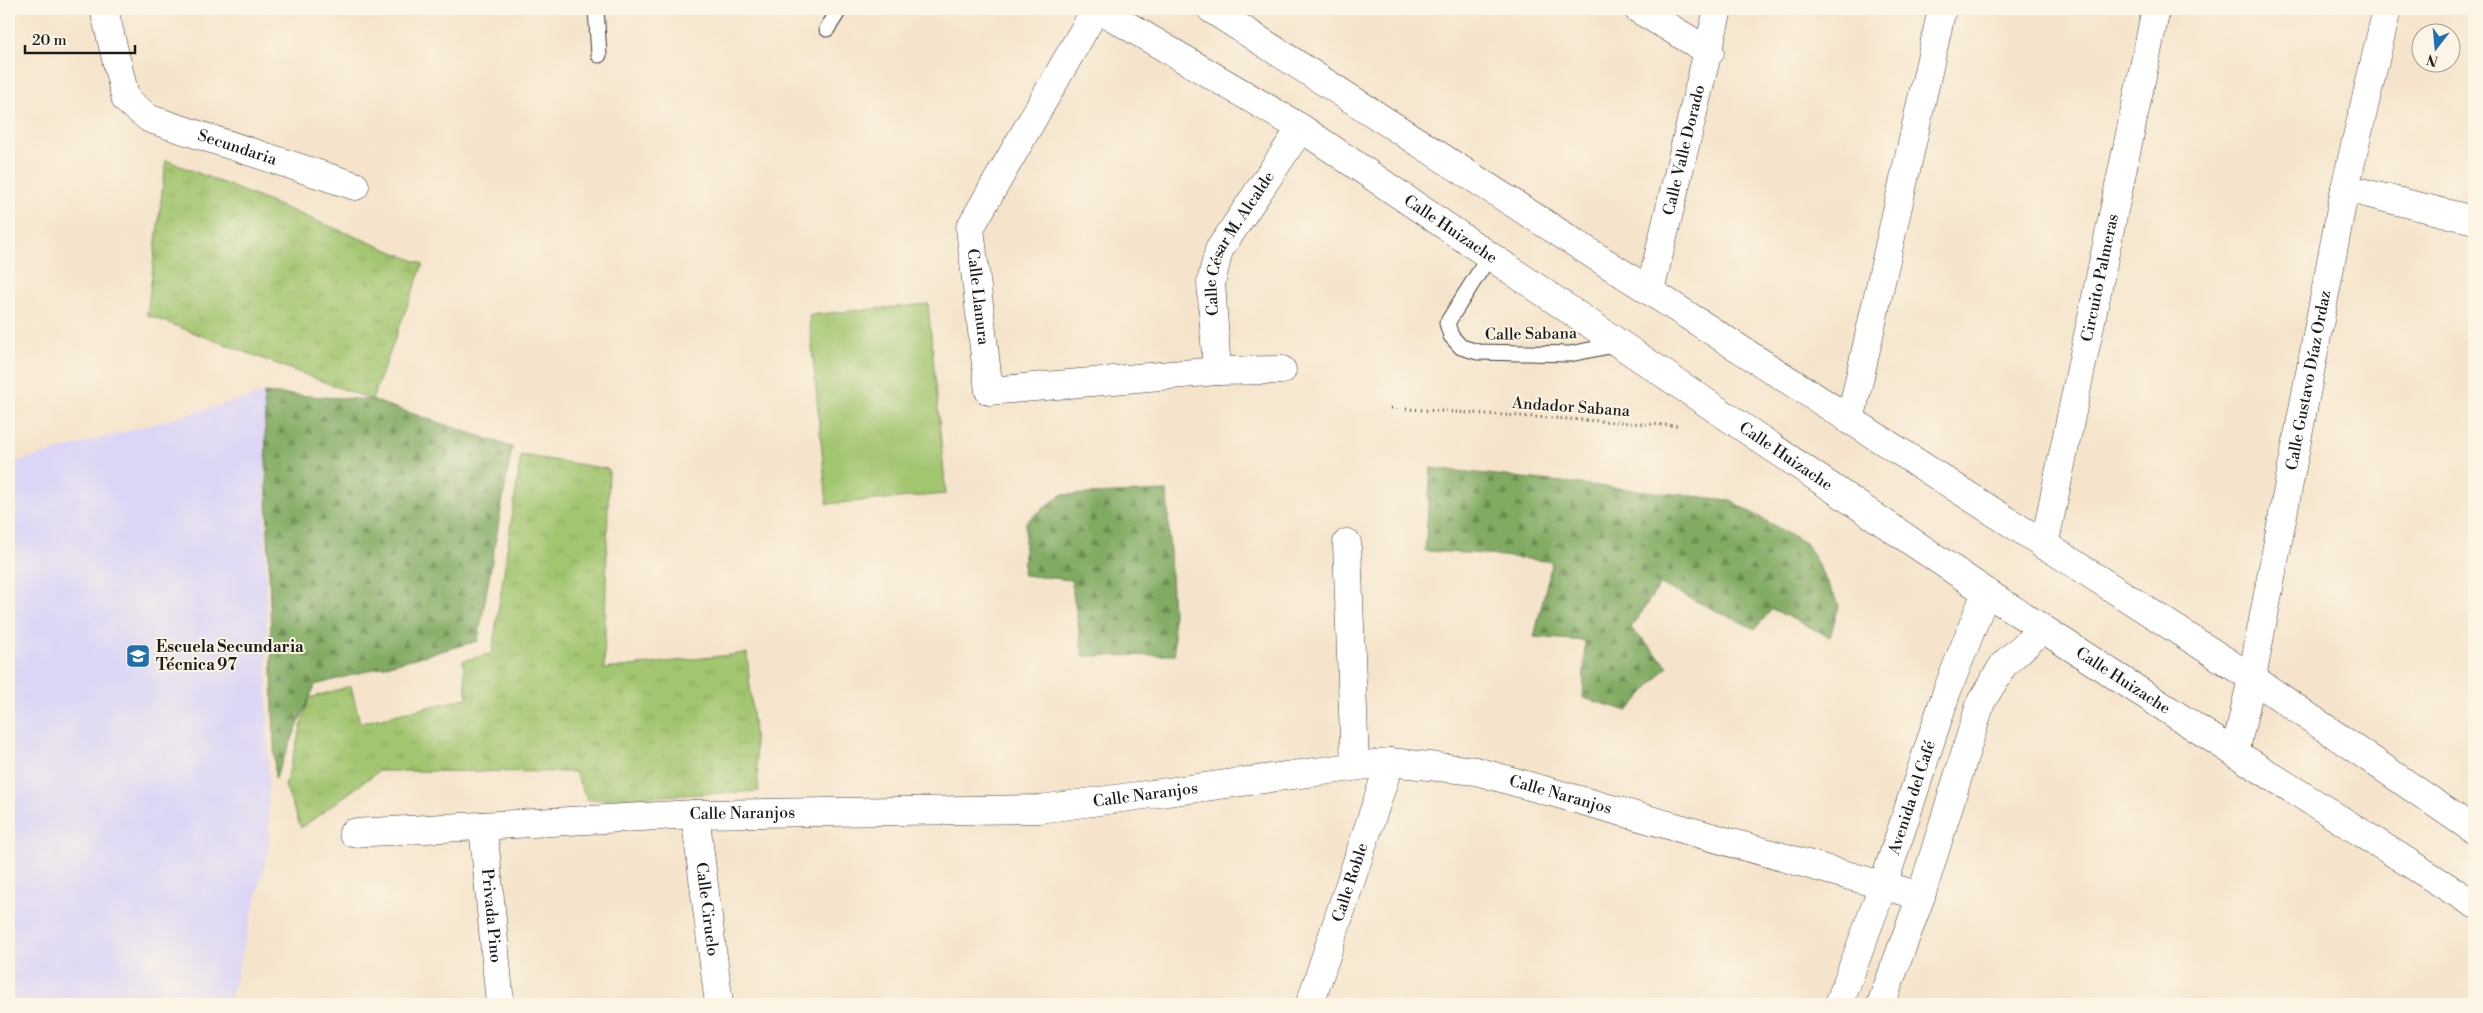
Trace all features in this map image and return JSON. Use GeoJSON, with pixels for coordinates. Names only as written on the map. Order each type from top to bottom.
{"type":"FeatureCollection","features":[{"type":"Feature","properties":{"kind":"street","name":"Calle Huizache"},"geometry":{"type":"LineString","coordinates":[[1097,9],[1301,128],[1986,592],[2235,754],[2474,904]]}},
{"type":"Feature","properties":{"kind":"street","name":"Calle Llanura"},"geometry":{"type":"LineString","coordinates":[[1097,9],[970,228],[989,391],[1217,371]]}},
{"type":"Feature","properties":{"kind":"street"},"geometry":{"type":"LineString","coordinates":[[1211,9],[2252,678],[2474,830]]}},
{"type":"Feature","properties":{"kind":"street"},"geometry":{"type":"LineString","coordinates":[[1638,9],[1710,52]]}},
{"type":"Feature","properties":{"kind":"street","name":"Calle Valle Dorado"},"geometry":{"type":"LineString","coordinates":[[1650,291],[1710,52],[1718,9]]}},
{"type":"Feature","properties":{"kind":"street"},"geometry":{"type":"LineString","coordinates":[[1850,421],[1942,9]]}},
{"type":"Feature","properties":{"kind":"street","name":"Circuito Palmeras"},"geometry":{"type":"LineString","coordinates":[[2044,546],[2156,9]]}},
{"type":"Feature","properties":{"kind":"street","name":"Calle Gustavo Díaz Ordaz"},"geometry":{"type":"LineString","coordinates":[[2235,754],[2252,678],[2346,188],[2387,9]]}},
{"type":"Feature","properties":{"kind":"street","name":"Secundaria"},"geometry":{"type":"LineString","coordinates":[[103,10],[126,100],[150,119],[355,186]]}},
{"type":"Feature","properties":{"kind":"street","name":"Calle César M. Alcalde"},"geometry":{"type":"LineString","coordinates":[[1217,371],[1211,282],[1220,250],[1301,128]]}},
{"type":"Feature","properties":{"kind":"street"},"geometry":{"type":"LineString","coordinates":[[2346,188],[2474,220]]}},
{"type":"Feature","properties":{"kind":"street"},"geometry":{"type":"LineString","coordinates":[[1217,371],[1282,370]]}},
{"type":"Feature","properties":{"kind":"street"},"geometry":{"type":"LineString","coordinates":[[1347,544],[1356,766]]}},
{"type":"Feature","properties":{"kind":"street","name":"Avenida del Café"},"geometry":{"type":"LineString","coordinates":[[1839,1004],[1883,886],[1947,691],[1986,592]]}},
{"type":"Feature","properties":{"kind":"street"},"geometry":{"type":"LineString","coordinates":[[1881,1004],[1921,896],[1981,702],[2004,664],[2043,629]]}},
{"type":"Feature","properties":{"kind":"street","name":"Calle Naranjos"},"geometry":{"type":"LineString","coordinates":[[353,833],[695,814],[1040,810],[1390,762],[1476,771],[1921,896]]}},
{"type":"Feature","properties":{"kind":"street","name":"Calle Roble"},"geometry":{"type":"LineString","coordinates":[[1310,1004],[1390,762]]}},
{"type":"Feature","properties":{"kind":"street","name":"Calle Ciruelo"},"geometry":{"type":"LineString","coordinates":[[695,814],[719,1004]]}},
{"type":"Feature","properties":{"kind":"street","name":"Privada Pino"},"geometry":{"type":"LineString","coordinates":[[483,826],[500,1004]]}},
{"type":"Feature","properties":{"kind":"lane"},"geometry":{"type":"LineString","coordinates":[[596,9],[599,55]]}},
{"type":"Feature","properties":{"kind":"lane"},"geometry":{"type":"LineString","coordinates":[[827,29],[840,9]]}},
{"type":"Feature","properties":{"kind":"lane","name":"Calle Sabana"},"geometry":{"type":"LineString","coordinates":[[1490,255],[1448,323],[1451,336],[1461,347],[1478,352],[1497,354],[1570,354],[1621,344]]}},
{"type":"Feature","properties":{"kind":"path","name":"Andador Sabana"},"geometry":{"type":"LineString","coordinates":[[1391,408],[1682,427]]}},
{"type":"Feature","properties":{"kind":"shaded area","name":"Escuela Secundaria Técnica 97"},"geometry":{"type":"Polygon","coordinates":[[[264,393],[269,848],[229,1004],[9,1004],[9,464],[264,393]]]}},
{"type":"Feature","properties":{"kind":"green space"},"geometry":{"type":"Polygon","coordinates":[[[166,160],[423,264],[372,400],[147,315],[166,160]]]}},
{"type":"Feature","properties":{"kind":"green space"},"geometry":{"type":"Polygon","coordinates":[[[928,304],[946,494],[827,504],[809,315],[928,304]]]}},
{"type":"Feature","properties":{"kind":"green space"},"geometry":{"type":"Polygon","coordinates":[[[264,393],[372,400],[512,447],[478,641],[315,685],[275,779],[264,393]]]}},
{"type":"Feature","properties":{"kind":"green space"},"geometry":{"type":"Polygon","coordinates":[[[521,455],[609,469],[604,669],[747,653],[759,791],[587,800],[575,772],[379,771],[301,828],[285,786],[309,698],[351,686],[360,723],[467,698],[463,661],[492,653],[521,455]]]}},
{"type":"Feature","properties":{"kind":"green space"},"geometry":{"type":"Polygon","coordinates":[[[1431,468],[1729,500],[1807,544],[1839,605],[1830,637],[1772,609],[1755,629],[1660,584],[1631,628],[1668,666],[1628,711],[1583,698],[1585,641],[1534,637],[1552,562],[1485,554],[1425,551],[1431,468]]]}},
{"type":"Feature","properties":{"kind":"green space"},"geometry":{"type":"Polygon","coordinates":[[[1167,491],[1175,655],[1083,656],[1071,580],[1023,575],[1026,522],[1061,495],[1167,491]]]}},
{"type":"Feature","properties":{"kind":"place","name":"Escuela Secundaria Técnica 97"},"geometry":{"type":"Point","coordinates":[138,656]}}]}
